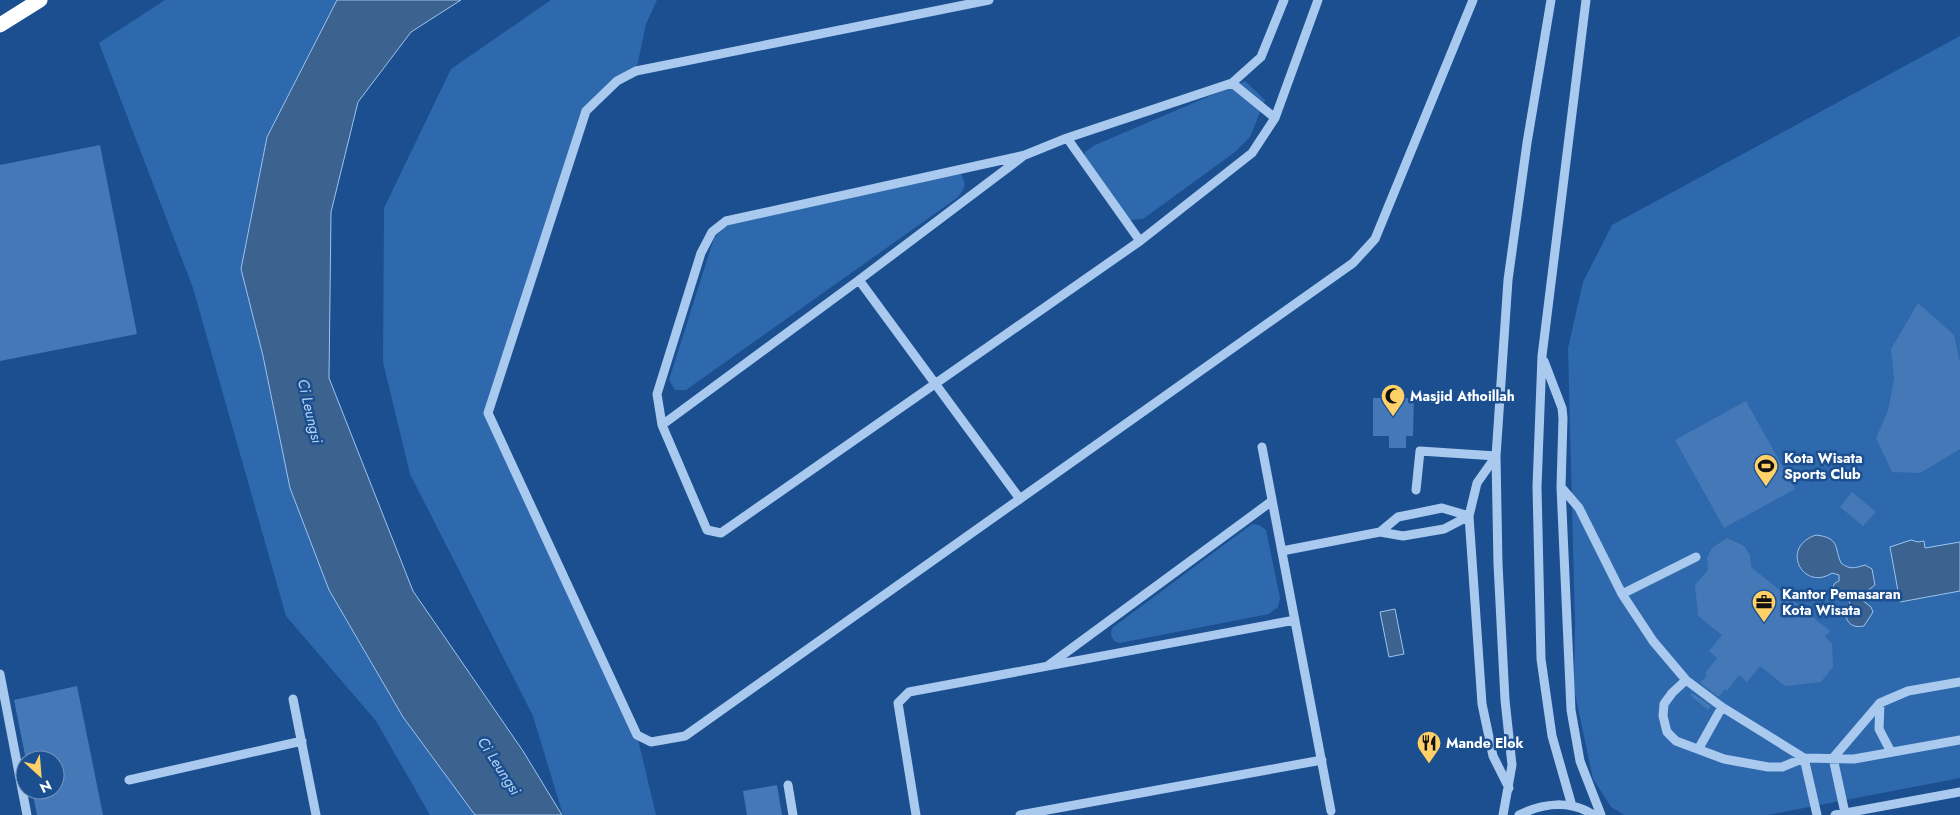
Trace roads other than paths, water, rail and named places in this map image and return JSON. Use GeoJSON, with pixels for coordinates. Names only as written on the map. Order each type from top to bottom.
{"type":"FeatureCollection","features":[{"type":"Feature","properties":{"kind":"highway"},"geometry":{"type":"LineString","coordinates":[[0,25],[40,0]]}},
{"type":"Feature","properties":{"kind":"street"},"geometry":{"type":"LineString","coordinates":[[989,0],[636,71],[617,81],[586,110],[488,413],[637,735],[651,742],[685,736],[1353,264],[1374,239],[1473,0]]}},
{"type":"Feature","properties":{"kind":"street"},"geometry":{"type":"LineString","coordinates":[[1284,0],[1261,57],[1232,83],[1066,138],[1025,155],[726,221],[712,232],[698,262],[657,394],[662,425],[707,530],[721,532],[1140,241],[1252,153],[1275,118],[1318,0]]}},
{"type":"Feature","properties":{"kind":"street"},"geometry":{"type":"LineString","coordinates":[[1503,815],[1512,765],[1505,700],[1498,564],[1496,456],[1508,280],[1527,143],[1551,0]]}},
{"type":"Feature","properties":{"kind":"street"},"geometry":{"type":"LineString","coordinates":[[1572,806],[1552,736],[1541,659],[1537,487],[1542,356],[1586,0]]}},
{"type":"Feature","properties":{"kind":"street"},"geometry":{"type":"LineString","coordinates":[[1232,83],[1275,118]]}},
{"type":"Feature","properties":{"kind":"street"},"geometry":{"type":"LineString","coordinates":[[1066,138],[1140,241]]}},
{"type":"Feature","properties":{"kind":"street"},"geometry":{"type":"LineString","coordinates":[[662,425],[1025,155]]}},
{"type":"Feature","properties":{"kind":"street"},"geometry":{"type":"LineString","coordinates":[[859,280],[1020,499]]}},
{"type":"Feature","properties":{"kind":"street"},"geometry":{"type":"LineString","coordinates":[[1542,356],[1562,408],[1563,418],[1561,487],[1571,710],[1580,761],[1600,815]]}},
{"type":"Feature","properties":{"kind":"street"},"geometry":{"type":"LineString","coordinates":[[1262,447],[1331,811]]}},
{"type":"Feature","properties":{"kind":"street"},"geometry":{"type":"LineString","coordinates":[[1416,490],[1420,451],[1496,456]]}},
{"type":"Feature","properties":{"kind":"street"},"geometry":{"type":"LineString","coordinates":[[1496,456],[1477,482],[1470,516],[1482,704],[1493,756],[1509,788]]}},
{"type":"Feature","properties":{"kind":"street"},"geometry":{"type":"LineString","coordinates":[[1561,487],[1579,508],[1622,594],[1653,641],[1686,680],[1722,706],[1804,758],[1817,815]]}},
{"type":"Feature","properties":{"kind":"street"},"geometry":{"type":"LineString","coordinates":[[1046,667],[1272,500]]}},
{"type":"Feature","properties":{"kind":"street"},"geometry":{"type":"LineString","coordinates":[[1380,532],[1398,517],[1442,508],[1470,516]]}},
{"type":"Feature","properties":{"kind":"street"},"geometry":{"type":"LineString","coordinates":[[1282,551],[1380,532],[1403,536],[1444,529],[1470,516]]}},
{"type":"Feature","properties":{"kind":"street"},"geometry":{"type":"LineString","coordinates":[[1622,594],[1696,557]]}},
{"type":"Feature","properties":{"kind":"street"},"geometry":{"type":"LineString","coordinates":[[916,815],[898,703],[909,692],[1295,620]]}},
{"type":"Feature","properties":{"kind":"street"},"geometry":{"type":"LineString","coordinates":[[0,674],[27,815]]}},
{"type":"Feature","properties":{"kind":"street"},"geometry":{"type":"LineString","coordinates":[[1686,680],[1672,693],[1664,704],[1663,716],[1667,732],[1676,741],[1724,759],[1768,767],[1782,767],[1804,758],[1854,760],[1960,740]]}},
{"type":"Feature","properties":{"kind":"street"},"geometry":{"type":"LineString","coordinates":[[1833,758],[1880,703],[1908,692],[1960,682]]}},
{"type":"Feature","properties":{"kind":"street"},"geometry":{"type":"LineString","coordinates":[[293,699],[316,815]]}},
{"type":"Feature","properties":{"kind":"street"},"geometry":{"type":"LineString","coordinates":[[1880,703],[1879,729],[1891,752]]}},
{"type":"Feature","properties":{"kind":"street"},"geometry":{"type":"LineString","coordinates":[[1698,748],[1722,706]]}},
{"type":"Feature","properties":{"kind":"street"},"geometry":{"type":"LineString","coordinates":[[129,780],[302,741]]}},
{"type":"Feature","properties":{"kind":"street"},"geometry":{"type":"LineString","coordinates":[[1833,758],[1845,814]]}},
{"type":"Feature","properties":{"kind":"street"},"geometry":{"type":"LineString","coordinates":[[1020,815],[1322,760]]}},
{"type":"Feature","properties":{"kind":"street"},"geometry":{"type":"LineString","coordinates":[[788,785],[793,815]]}},
{"type":"Feature","properties":{"kind":"street"},"geometry":{"type":"LineString","coordinates":[[1835,815],[1960,792]]}},
{"type":"Feature","properties":{"kind":"street"},"geometry":{"type":"LineString","coordinates":[[1519,815],[1533,808],[1552,804],[1572,806],[1594,815]]}},
{"type":"Feature","properties":{"kind":"water","name":"Ci Leungsi"},"geometry":{"type":"Polygon","coordinates":[[[337,0],[461,0],[411,32],[358,102],[331,212],[329,378],[413,591],[523,751],[562,815],[475,815],[403,717],[329,590],[290,488],[263,356],[241,269],[267,137],[337,0]]]}},
{"type":"Feature","properties":{"kind":"water"},"geometry":{"type":"Polygon","coordinates":[[[1816,535],[1824,536],[1833,541],[1841,563],[1847,567],[1853,568],[1865,565],[1872,569],[1875,585],[1863,594],[1862,600],[1871,607],[1873,612],[1864,626],[1852,625],[1847,620],[1846,607],[1850,604],[1849,600],[1837,593],[1833,587],[1839,581],[1839,575],[1832,573],[1821,577],[1812,577],[1799,566],[1797,557],[1799,549],[1805,541],[1816,535]]]}},
{"type":"Feature","properties":{"kind":"water"},"geometry":{"type":"Polygon","coordinates":[[[1911,540],[1924,541],[1925,548],[1960,542],[1960,591],[1900,602],[1890,547],[1911,540]]]}},
{"type":"Feature","properties":{"kind":"water"},"geometry":{"type":"Polygon","coordinates":[[[1395,609],[1404,654],[1389,657],[1380,612],[1395,609]]]}},
{"type":"Feature","properties":{"kind":"place","name":"Masjid Athoillah"},"geometry":{"type":"Point","coordinates":[1393,417]}},
{"type":"Feature","properties":{"kind":"place","name":"Kota Wisata Sports Club"},"geometry":{"type":"Point","coordinates":[1766,487]}},
{"type":"Feature","properties":{"kind":"place","name":"Kantor Pemasaran Kota Wisata"},"geometry":{"type":"Point","coordinates":[1764,623]}},
{"type":"Feature","properties":{"kind":"place","name":"Mande Elok"},"geometry":{"type":"Point","coordinates":[1429,764]}}]}
